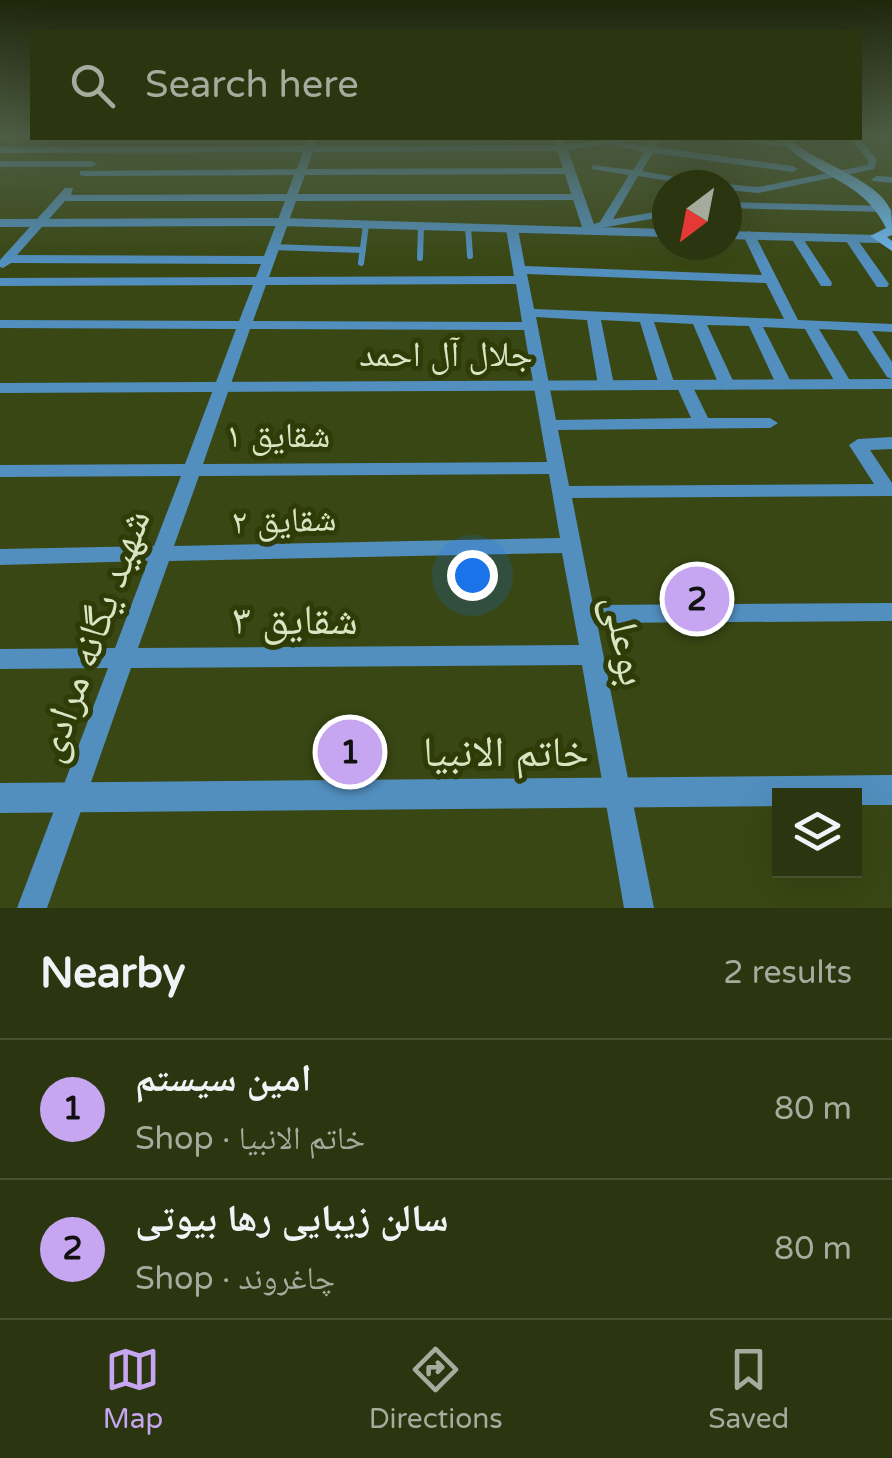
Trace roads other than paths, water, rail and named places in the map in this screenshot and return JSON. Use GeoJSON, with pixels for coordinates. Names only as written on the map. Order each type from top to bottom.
{"type":"FeatureCollection","features":[{"type":"Feature","properties":{"kind":"main road"},"geometry":{"type":"LineString","coordinates":[[848,177],[886,209],[892,228],[879,234],[878,239],[892,247]]}},
{"type":"Feature","properties":{"kind":"street"},"geometry":{"type":"LineString","coordinates":[[5,257],[80,177]]}},
{"type":"Feature","properties":{"kind":"street","name":"شهید یگانه مرادی"},"geometry":{"type":"LineString","coordinates":[[32,908],[298,177]]}},
{"type":"Feature","properties":{"kind":"street"},"geometry":{"type":"LineString","coordinates":[[503,177],[506,197]]}},
{"type":"Feature","properties":{"kind":"street"},"geometry":{"type":"LineString","coordinates":[[571,177],[594,228]]}},
{"type":"Feature","properties":{"kind":"street"},"geometry":{"type":"LineString","coordinates":[[594,228],[636,177]]}},
{"type":"Feature","properties":{"kind":"street"},"geometry":{"type":"LineString","coordinates":[[742,188],[758,190],[816,177]]}},
{"type":"Feature","properties":{"kind":"street"},"geometry":{"type":"LineString","coordinates":[[877,180],[892,180]]}},
{"type":"Feature","properties":{"kind":"street"},"geometry":{"type":"LineString","coordinates":[[62,198],[578,196]]}},
{"type":"Feature","properties":{"kind":"street"},"geometry":{"type":"LineString","coordinates":[[452,219],[454,197]]}},
{"type":"Feature","properties":{"kind":"street"},"geometry":{"type":"LineString","coordinates":[[620,201],[652,208]]}},
{"type":"Feature","properties":{"kind":"street"},"geometry":{"type":"LineString","coordinates":[[742,205],[886,209]]}},
{"type":"Feature","properties":{"kind":"street"},"geometry":{"type":"LineString","coordinates":[[594,228],[652,214]]}},
{"type":"Feature","properties":{"kind":"street"},"geometry":{"type":"LineString","coordinates":[[0,223],[282,222],[652,232]]}},
{"type":"Feature","properties":{"kind":"street"},"geometry":{"type":"LineString","coordinates":[[742,225],[771,279],[844,384]]}},
{"type":"Feature","properties":{"kind":"street","name":"بوعلی"},"geometry":{"type":"LineString","coordinates":[[512,228],[639,908]]}},
{"type":"Feature","properties":{"kind":"street"},"geometry":{"type":"LineString","coordinates":[[742,234],[878,239]]}},
{"type":"Feature","properties":{"kind":"street"},"geometry":{"type":"LineString","coordinates":[[796,236],[826,284]]}},
{"type":"Feature","properties":{"kind":"street"},"geometry":{"type":"LineString","coordinates":[[850,238],[882,284]]}},
{"type":"Feature","properties":{"kind":"street"},"geometry":{"type":"LineString","coordinates":[[5,257],[270,253]]}},
{"type":"Feature","properties":{"kind":"street"},"geometry":{"type":"LineString","coordinates":[[0,282],[520,275],[771,279]]}},
{"type":"Feature","properties":{"kind":"street"},"geometry":{"type":"LineString","coordinates":[[593,315],[606,385]]}},
{"type":"Feature","properties":{"kind":"street"},"geometry":{"type":"LineString","coordinates":[[0,324],[244,325],[529,320],[593,315],[892,328]]}},
{"type":"Feature","properties":{"kind":"street"},"geometry":{"type":"LineString","coordinates":[[645,317],[676,385],[702,424]]}},
{"type":"Feature","properties":{"kind":"street"},"geometry":{"type":"LineString","coordinates":[[698,320],[727,384]]}},
{"type":"Feature","properties":{"kind":"street"},"geometry":{"type":"LineString","coordinates":[[754,322],[784,384]]}},
{"type":"Feature","properties":{"kind":"street"},"geometry":{"type":"LineString","coordinates":[[862,326],[892,374]]}},
{"type":"Feature","properties":{"kind":"street","name":"جلال آل احمد"},"geometry":{"type":"LineString","coordinates":[[0,388],[892,384]]}},
{"type":"Feature","properties":{"kind":"street"},"geometry":{"type":"LineString","coordinates":[[548,425],[770,423]]}},
{"type":"Feature","properties":{"kind":"street"},"geometry":{"type":"LineString","coordinates":[[890,490],[858,445],[892,443]]}},
{"type":"Feature","properties":{"kind":"street","name":"شقایق ۱"},"geometry":{"type":"LineString","coordinates":[[0,472],[556,468]]}},
{"type":"Feature","properties":{"kind":"street"},"geometry":{"type":"LineString","coordinates":[[560,492],[890,490]]}},
{"type":"Feature","properties":{"kind":"street","name":"شقایق ۲"},"geometry":{"type":"LineString","coordinates":[[0,556],[160,556],[570,544]]}},
{"type":"Feature","properties":{"kind":"street"},"geometry":{"type":"LineString","coordinates":[[583,614],[892,612]]}},
{"type":"Feature","properties":{"kind":"street","name":"شقایق ۳"},"geometry":{"type":"LineString","coordinates":[[0,659],[591,655]]}},
{"type":"Feature","properties":{"kind":"street","name":"خاتم الانبیا"},"geometry":{"type":"LineString","coordinates":[[0,798],[892,790]]}},
{"type":"Feature","properties":{"kind":"lane"},"geometry":{"type":"LineString","coordinates":[[362,263],[366,224]]}},
{"type":"Feature","properties":{"kind":"lane"},"geometry":{"type":"LineString","coordinates":[[420,258],[421,226]]}},
{"type":"Feature","properties":{"kind":"lane"},"geometry":{"type":"LineString","coordinates":[[468,227],[470,256]]}},
{"type":"Feature","properties":{"kind":"lane"},"geometry":{"type":"LineString","coordinates":[[270,253],[362,250]]}},
{"type":"Feature","properties":{"kind":"place","name":"سالن زیبایی رها بیوتی"},"geometry":{"type":"Point","coordinates":[697,599]}},
{"type":"Feature","properties":{"kind":"place","name":"امین سیستم"},"geometry":{"type":"Point","coordinates":[350,752]}}]}
